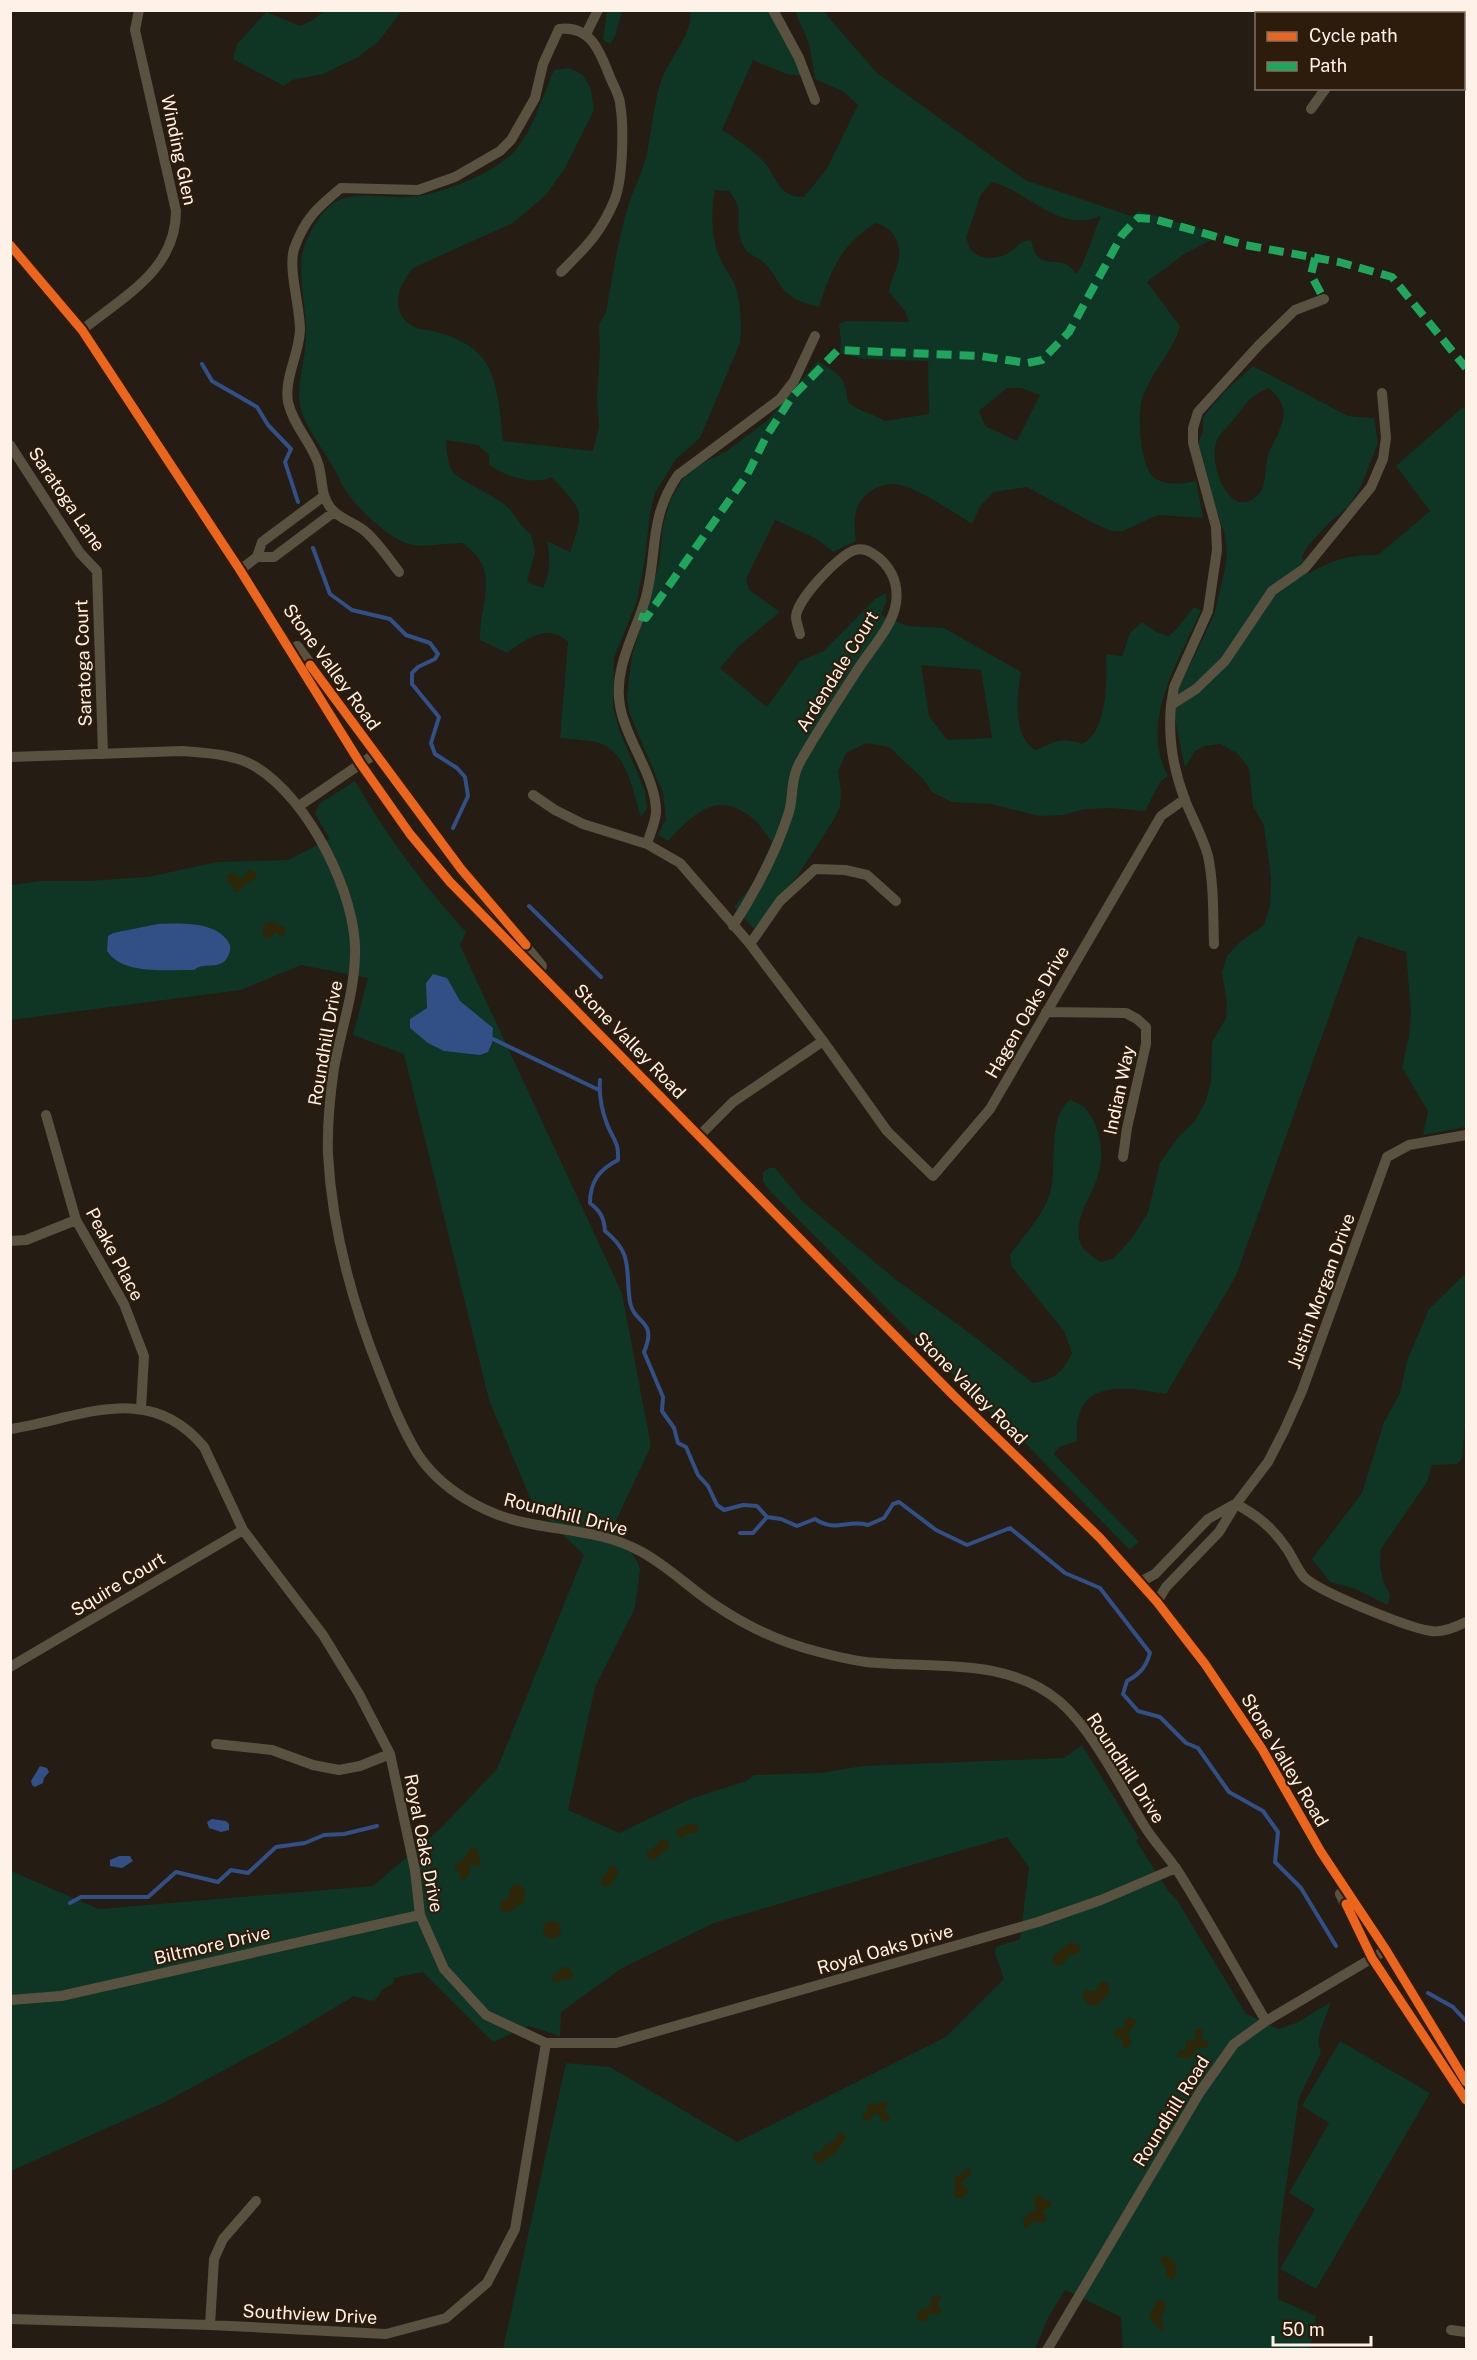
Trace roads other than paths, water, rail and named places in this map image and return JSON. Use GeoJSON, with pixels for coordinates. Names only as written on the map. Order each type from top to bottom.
{"type":"FeatureCollection","features":[{"type":"Feature","properties":{"kind":"street","name":"Winding Glen"},"geometry":{"type":"LineString","coordinates":[[82,330],[149,276],[170,248],[175,230],[176,211],[135,30],[139,10]]}},
{"type":"Feature","properties":{"kind":"street"},"geometry":{"type":"LineString","coordinates":[[586,34],[598,10]]}},
{"type":"Feature","properties":{"kind":"street"},"geometry":{"type":"LineString","coordinates":[[773,10],[799,58],[815,100]]}},
{"type":"Feature","properties":{"kind":"street"},"geometry":{"type":"LineString","coordinates":[[399,572],[367,532],[329,505],[314,452],[293,417],[287,390],[299,342],[300,328],[298,296],[292,264],[294,250],[312,213],[341,188],[418,190],[455,177],[486,161],[511,140],[535,98],[543,64],[559,30],[568,28],[586,34],[595,43],[620,101],[622,160],[616,197],[596,237],[561,272]]}},
{"type":"Feature","properties":{"kind":"street"},"geometry":{"type":"LineString","coordinates":[[1311,109],[1325,90]]}},
{"type":"Feature","properties":{"kind":"street","name":"Stone Valley Road"},"geometry":{"type":"LineString","coordinates":[[10,245],[82,330],[240,570],[360,763],[410,834],[450,882],[945,1387],[1100,1538],[1157,1602],[1205,1664],[1262,1749],[1321,1852],[1386,1950],[1467,2082]]}},
{"type":"Feature","properties":{"kind":"street"},"geometry":{"type":"LineString","coordinates":[[1214,944],[1213,887],[1208,854],[1185,799],[1172,754],[1169,726],[1174,687],[1208,611],[1217,550],[1216,526],[1193,443],[1193,428],[1198,412],[1259,345],[1295,310],[1324,299]]}},
{"type":"Feature","properties":{"kind":"street"},"geometry":{"type":"LineString","coordinates":[[647,844],[656,814],[652,789],[625,724],[620,705],[619,686],[621,667],[646,595],[657,519],[670,486],[678,475],[780,399],[794,381],[815,336]]}},
{"type":"Feature","properties":{"kind":"street"},"geometry":{"type":"LineString","coordinates":[[1171,705],[1196,689],[1225,661],[1272,591],[1305,568],[1371,487],[1383,459],[1386,438],[1382,393]]}},
{"type":"Feature","properties":{"kind":"street","name":"Saratoga Lane"},"geometry":{"type":"LineString","coordinates":[[10,445],[81,553],[97,571]]}},
{"type":"Feature","properties":{"kind":"street"},"geometry":{"type":"LineString","coordinates":[[257,557],[274,557],[329,505]]}},
{"type":"Feature","properties":{"kind":"street"},"geometry":{"type":"LineString","coordinates":[[240,570],[257,557],[262,542],[329,505]]}},
{"type":"Feature","properties":{"kind":"street","name":"Ardendale Court"},"geometry":{"type":"LineString","coordinates":[[733,926],[760,884],[782,835],[790,808],[791,788],[796,770],[826,718],[885,627],[895,606],[897,588],[891,570],[880,558],[866,549],[856,550],[844,556],[827,571],[800,605],[796,616],[800,634]]}},
{"type":"Feature","properties":{"kind":"street","name":"Stone Valley Road"},"geometry":{"type":"LineString","coordinates":[[240,570],[461,869],[538,959],[550,983]]}},
{"type":"Feature","properties":{"kind":"street","name":"Saratoga Court"},"geometry":{"type":"LineString","coordinates":[[97,571],[103,754]]}},
{"type":"Feature","properties":{"kind":"street","name":"Roundhill Drive"},"geometry":{"type":"LineString","coordinates":[[10,757],[182,751],[211,753],[241,760],[257,767],[299,806],[340,883],[351,920],[356,951],[351,997],[335,1066],[329,1112],[328,1151],[334,1221],[346,1275],[364,1334],[402,1429],[423,1462],[451,1489],[491,1513],[521,1522],[598,1535],[635,1548],[656,1560],[718,1608],[780,1640],[818,1652],[864,1661],[989,1669],[1011,1675],[1040,1688],[1059,1701],[1094,1744],[1155,1844],[1176,1868],[1266,2021]]}},
{"type":"Feature","properties":{"kind":"street"},"geometry":{"type":"LineString","coordinates":[[299,806],[375,754]]}},
{"type":"Feature","properties":{"kind":"street","name":"Hagen Oaks Drive"},"geometry":{"type":"LineString","coordinates":[[533,795],[555,810],[583,824],[647,844],[680,863],[750,944],[887,1131],[933,1176],[990,1109],[1161,816],[1185,799]]}},
{"type":"Feature","properties":{"kind":"street"},"geometry":{"type":"LineString","coordinates":[[750,944],[780,902],[815,869],[845,870],[867,875],[896,901]]}},
{"type":"Feature","properties":{"kind":"street","name":"Indian Way"},"geometry":{"type":"LineString","coordinates":[[1046,1012],[1126,1013],[1146,1027],[1146,1044],[1127,1128],[1123,1157]]}},
{"type":"Feature","properties":{"kind":"street"},"geometry":{"type":"LineString","coordinates":[[699,1136],[733,1102],[823,1041]]}},
{"type":"Feature","properties":{"kind":"street","name":"Peake Place"},"geometry":{"type":"LineString","coordinates":[[46,1115],[76,1220],[124,1304],[144,1356],[141,1409]]}},
{"type":"Feature","properties":{"kind":"street","name":"Justin Morgan Drive"},"geometry":{"type":"LineString","coordinates":[[1157,1602],[1166,1587],[1219,1532],[1236,1504],[1268,1462],[1293,1411],[1387,1157],[1409,1145],[1467,1135]]}},
{"type":"Feature","properties":{"kind":"street"},"geometry":{"type":"LineString","coordinates":[[10,1242],[26,1240],[76,1220]]}},
{"type":"Feature","properties":{"kind":"street","name":"Royal Oaks Drive"},"geometry":{"type":"LineString","coordinates":[[10,1429],[116,1408],[141,1409],[160,1413],[173,1420],[199,1441],[243,1530],[323,1635],[359,1694],[390,1754],[415,1870],[420,1915],[444,1969],[486,2015],[546,2043],[616,2043],[1038,1922],[1101,1900],[1176,1868]]}},
{"type":"Feature","properties":{"kind":"street"},"geometry":{"type":"LineString","coordinates":[[1140,1582],[1155,1574],[1208,1519],[1236,1504],[1258,1515],[1273,1530],[1304,1576],[1320,1588],[1398,1622],[1433,1632],[1467,1622]]}},
{"type":"Feature","properties":{"kind":"street","name":"Squire Court"},"geometry":{"type":"LineString","coordinates":[[10,1667],[243,1530]]}},
{"type":"Feature","properties":{"kind":"street"},"geometry":{"type":"LineString","coordinates":[[216,1744],[272,1750],[313,1766],[339,1770],[360,1766],[390,1754]]}},
{"type":"Feature","properties":{"kind":"street","name":"Stone Valley Road"},"geometry":{"type":"LineString","coordinates":[[1321,1852],[1372,1958],[1467,2100]]}},
{"type":"Feature","properties":{"kind":"street","name":"Biltmore Drive"},"geometry":{"type":"LineString","coordinates":[[10,2000],[61,1996],[420,1915]]}},
{"type":"Feature","properties":{"kind":"street","name":"Roundhill Road"},"geometry":{"type":"LineString","coordinates":[[1047,2349],[1200,2092],[1234,2044],[1266,2021],[1386,1950]]}},
{"type":"Feature","properties":{"kind":"street","name":"Southview Drive"},"geometry":{"type":"LineString","coordinates":[[10,2319],[210,2325],[386,2334],[446,2318],[487,2283],[515,2229],[546,2043]]}},
{"type":"Feature","properties":{"kind":"street"},"geometry":{"type":"LineString","coordinates":[[210,2325],[214,2259],[223,2239],[256,2200]]}},
{"type":"Feature","properties":{"kind":"street"},"geometry":{"type":"LineString","coordinates":[[1451,2330],[1467,2332]]}},
{"type":"Feature","properties":{"kind":"water"},"geometry":{"type":"Polygon","coordinates":[[[177,923],[207,927],[223,936],[229,943],[229,955],[218,965],[201,966],[194,970],[159,970],[135,968],[124,964],[114,959],[107,951],[108,936],[113,933],[158,924],[177,923]]]}},
{"type":"Feature","properties":{"kind":"water"},"geometry":{"type":"Polygon","coordinates":[[[433,974],[447,978],[460,1001],[493,1028],[492,1043],[488,1052],[480,1055],[444,1051],[428,1043],[410,1028],[410,1019],[427,1008],[426,983],[433,974]]]}},
{"type":"Feature","properties":{"kind":"water"},"geometry":{"type":"Polygon","coordinates":[[[40,1766],[47,1768],[49,1772],[43,1783],[35,1787],[31,1781],[40,1766]]]}},
{"type":"Feature","properties":{"kind":"water"},"geometry":{"type":"Polygon","coordinates":[[[212,1819],[226,1821],[229,1824],[229,1830],[221,1832],[209,1828],[207,1822],[212,1819]]]}},
{"type":"Feature","properties":{"kind":"water"},"geometry":{"type":"Polygon","coordinates":[[[119,1856],[130,1856],[133,1861],[122,1868],[110,1866],[110,1860],[119,1856]]]}},
{"type":"Feature","properties":{"kind":"waterway"},"geometry":{"type":"LineString","coordinates":[[202,364],[212,381],[257,407],[268,425],[291,449],[285,462],[298,502]]}},
{"type":"Feature","properties":{"kind":"waterway"},"geometry":{"type":"LineString","coordinates":[[313,548],[330,594],[352,610],[390,619],[406,635],[430,643],[438,654],[435,659],[418,667],[412,673],[412,684],[439,717],[431,743],[435,754],[457,768],[465,777],[468,796],[453,828]]}},
{"type":"Feature","properties":{"kind":"waterway"},"geometry":{"type":"LineString","coordinates":[[529,906],[601,977]]}},
{"type":"Feature","properties":{"kind":"waterway"},"geometry":{"type":"LineString","coordinates":[[493,1039],[599,1090]]}},
{"type":"Feature","properties":{"kind":"waterway"},"geometry":{"type":"LineString","coordinates":[[600,1080],[602,1108],[617,1144],[618,1160],[606,1167],[597,1177],[590,1195],[590,1203],[601,1215],[605,1231],[614,1239],[624,1255],[628,1272],[630,1302],[632,1309],[647,1328],[648,1341],[644,1352],[663,1397],[662,1411],[674,1428],[678,1443],[686,1447],[698,1475],[708,1486],[717,1505],[724,1510],[743,1505],[757,1506],[767,1517],[781,1519],[797,1526],[815,1519],[829,1525],[868,1525],[884,1518],[893,1504],[899,1502],[936,1530],[967,1545],[1010,1528],[1065,1573],[1100,1588],[1150,1653],[1142,1670],[1127,1681],[1123,1694],[1138,1711],[1160,1717],[1186,1743],[1198,1748],[1229,1792],[1263,1811],[1278,1832],[1275,1862],[1301,1888],[1336,1946]]}},
{"type":"Feature","properties":{"kind":"waterway"},"geometry":{"type":"LineString","coordinates":[[740,1533],[753,1533],[767,1517]]}},
{"type":"Feature","properties":{"kind":"waterway"},"geometry":{"type":"LineString","coordinates":[[70,1903],[81,1897],[148,1897],[176,1872],[218,1882],[231,1870],[248,1873],[276,1847],[305,1843],[324,1835],[344,1834],[377,1826]]}},
{"type":"Feature","properties":{"kind":"waterway"},"geometry":{"type":"LineString","coordinates":[[1428,1993],[1453,2007],[1466,2021]]}}]}
